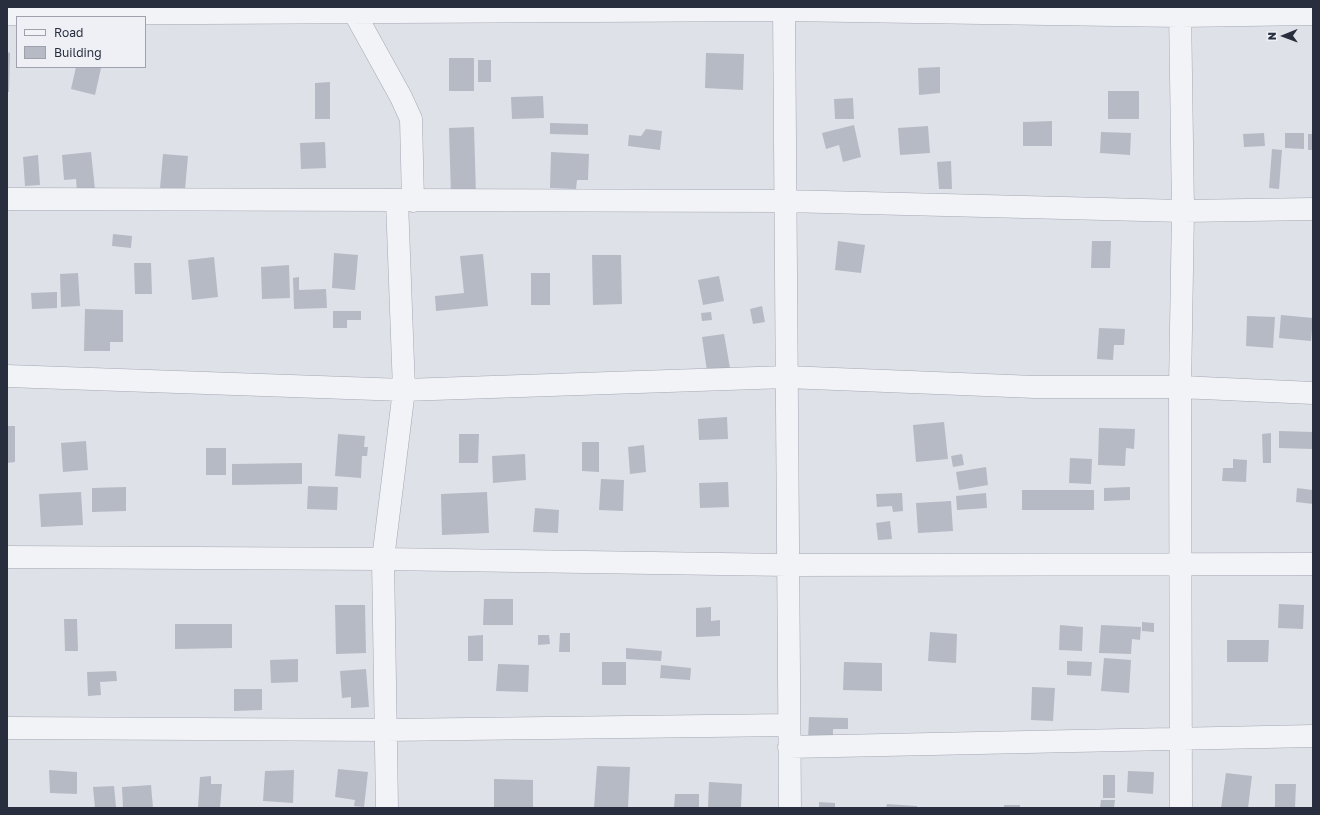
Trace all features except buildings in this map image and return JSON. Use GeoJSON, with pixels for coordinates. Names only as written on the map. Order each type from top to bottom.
{"type":"FeatureCollection","features":[{"type":"Feature","properties":{"kind":"street"},"geometry":{"type":"LineString","coordinates":[[784,9],[790,808]]}},
{"type":"Feature","properties":{"kind":"street"},"geometry":{"type":"LineString","coordinates":[[7,14],[204,10],[354,12],[784,9],[1313,14]]}},
{"type":"Feature","properties":{"kind":"street"},"geometry":{"type":"LineString","coordinates":[[354,12],[401,97],[410,119],[405,201],[404,390],[383,559],[387,808]]}},
{"type":"Feature","properties":{"kind":"street"},"geometry":{"type":"LineString","coordinates":[[1180,12],[1183,211],[1180,387],[1181,808]]}},
{"type":"Feature","properties":{"kind":"street"},"geometry":{"type":"LineString","coordinates":[[7,199],[785,201],[1183,211],[1313,209]]}},
{"type":"Feature","properties":{"kind":"street"},"geometry":{"type":"LineString","coordinates":[[7,376],[404,390],[786,377],[1035,387],[1180,387],[1313,393]]}},
{"type":"Feature","properties":{"kind":"street"},"geometry":{"type":"LineString","coordinates":[[7,557],[383,559],[788,565],[1313,564]]}},
{"type":"Feature","properties":{"kind":"street"},"geometry":{"type":"LineString","coordinates":[[7,728],[386,730],[789,725]]}},
{"type":"Feature","properties":{"kind":"street"},"geometry":{"type":"LineString","coordinates":[[789,747],[1313,736]]}}]}
